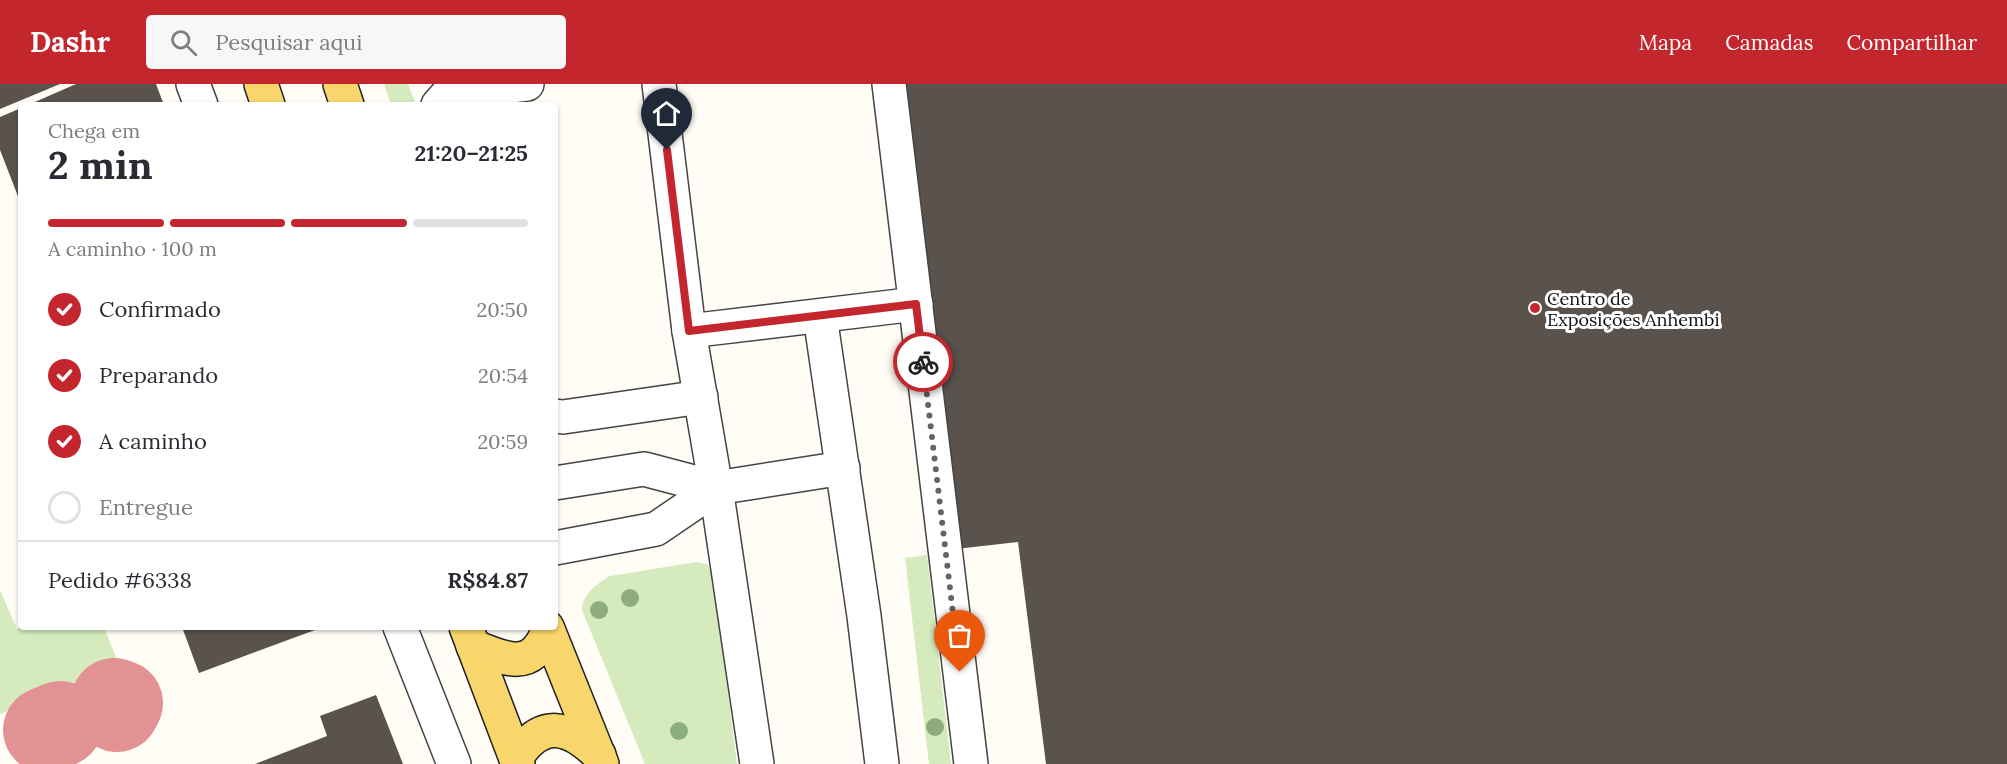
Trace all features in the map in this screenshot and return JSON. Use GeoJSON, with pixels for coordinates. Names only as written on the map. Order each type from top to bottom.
{"type":"FeatureCollection","features":[{"type":"Feature","properties":{"kind":"main road"},"geometry":{"type":"LineString","coordinates":[[261,84],[267,102]]}},
{"type":"Feature","properties":{"kind":"main road"},"geometry":{"type":"LineString","coordinates":[[340,84],[346,102]]}},
{"type":"Feature","properties":{"kind":"main road"},"geometry":{"type":"LineString","coordinates":[[470,636],[491,653],[513,659],[536,654],[548,630]]}},
{"type":"Feature","properties":{"kind":"main road"},"geometry":{"type":"LineString","coordinates":[[548,630],[601,759]]}},
{"type":"Feature","properties":{"kind":"main road"},"geometry":{"type":"LineString","coordinates":[[470,636],[517,761]]}},
{"type":"Feature","properties":{"kind":"main road"},"geometry":{"type":"LineString","coordinates":[[517,761],[526,743],[545,733],[558,730],[572,734],[601,759]]}},
{"type":"Feature","properties":{"kind":"lane"},"geometry":{"type":"LineString","coordinates":[[193,84],[200,102]]}},
{"type":"Feature","properties":{"kind":"lane"},"geometry":{"type":"LineString","coordinates":[[441,102],[446,96],[454,93],[526,84]]}},
{"type":"Feature","properties":{"kind":"lane"},"geometry":{"type":"LineString","coordinates":[[659,84],[689,331],[716,488],[757,764]]}},
{"type":"Feature","properties":{"kind":"lane"},"geometry":{"type":"LineString","coordinates":[[889,84],[971,764]]}},
{"type":"Feature","properties":{"kind":"lane"},"geometry":{"type":"LineString","coordinates":[[689,331],[916,304]]}},
{"type":"Feature","properties":{"kind":"lane"},"geometry":{"type":"LineString","coordinates":[[820,316],[843,468],[882,764]]}},
{"type":"Feature","properties":{"kind":"lane"},"geometry":{"type":"LineString","coordinates":[[558,416],[700,397]]}},
{"type":"Feature","properties":{"kind":"lane"},"geometry":{"type":"LineString","coordinates":[[558,483],[644,469],[716,488],[843,468]]}},
{"type":"Feature","properties":{"kind":"lane"},"geometry":{"type":"LineString","coordinates":[[558,547],[656,529],[716,488]]}},
{"type":"Feature","properties":{"kind":"lane"},"geometry":{"type":"LineString","coordinates":[[401,630],[454,764]]}},
{"type":"Feature","properties":{"kind":"green space"},"geometry":{"type":"Polygon","coordinates":[[[384,84],[408,84],[415,102],[390,102],[384,84]]]}},
{"type":"Feature","properties":{"kind":"green space"},"geometry":{"type":"Polygon","coordinates":[[[927,555],[951,764],[929,764],[905,558],[927,555]]]}},
{"type":"Feature","properties":{"kind":"green space"},"geometry":{"type":"Polygon","coordinates":[[[697,562],[707,564],[713,572],[737,764],[645,764],[582,610],[583,604],[592,590],[610,576],[697,562]]]}},
{"type":"Feature","properties":{"kind":"green space"},"geometry":{"type":"Polygon","coordinates":[[[0,590],[18,630],[105,630],[120,668],[0,714],[0,590]]]}},
{"type":"Feature","properties":{"kind":"building"},"geometry":{"type":"Polygon","coordinates":[[[0,84],[60,84],[0,109],[0,84]]]}},
{"type":"Feature","properties":{"kind":"building"},"geometry":{"type":"Polygon","coordinates":[[[76,84],[156,84],[163,102],[35,102],[76,84]]]}},
{"type":"Feature","properties":{"kind":"building","name":"Centro de Exposições Anhembi"},"geometry":{"type":"Polygon","coordinates":[[[899,84],[2007,84],[2007,764],[1046,764],[1018,542],[956,549],[899,84]]]}},
{"type":"Feature","properties":{"kind":"building"},"geometry":{"type":"Polygon","coordinates":[[[18,109],[18,196],[0,150],[0,117],[18,109]]]}},
{"type":"Feature","properties":{"kind":"building"},"geometry":{"type":"Polygon","coordinates":[[[183,630],[315,630],[199,673],[183,630]]]}},
{"type":"Feature","properties":{"kind":"building"},"geometry":{"type":"Polygon","coordinates":[[[376,695],[403,764],[255,764],[327,736],[320,716],[376,695]]]}},
{"type":"Feature","properties":{"kind":"taxiway"},"geometry":{"type":"LineString","coordinates":[[114,701],[120,703],[117,709]]}},
{"type":"Feature","properties":{"kind":"taxiway"},"geometry":{"type":"LineString","coordinates":[[46,730],[60,724]]}},
{"type":"Feature","properties":{"kind":"way so far"},"geometry":{"type":"LineString","coordinates":[[923,362],[960,672]]}},
{"type":"Feature","properties":{"kind":"place","name":"Centro de Exposições Anhembi"},"geometry":{"type":"Point","coordinates":[1535,308]}},
{"type":"Feature","properties":{"kind":"route"},"geometry":{"type":"LineString","coordinates":[[667,150],[689,331],[916,304],[923,362]]}}]}
